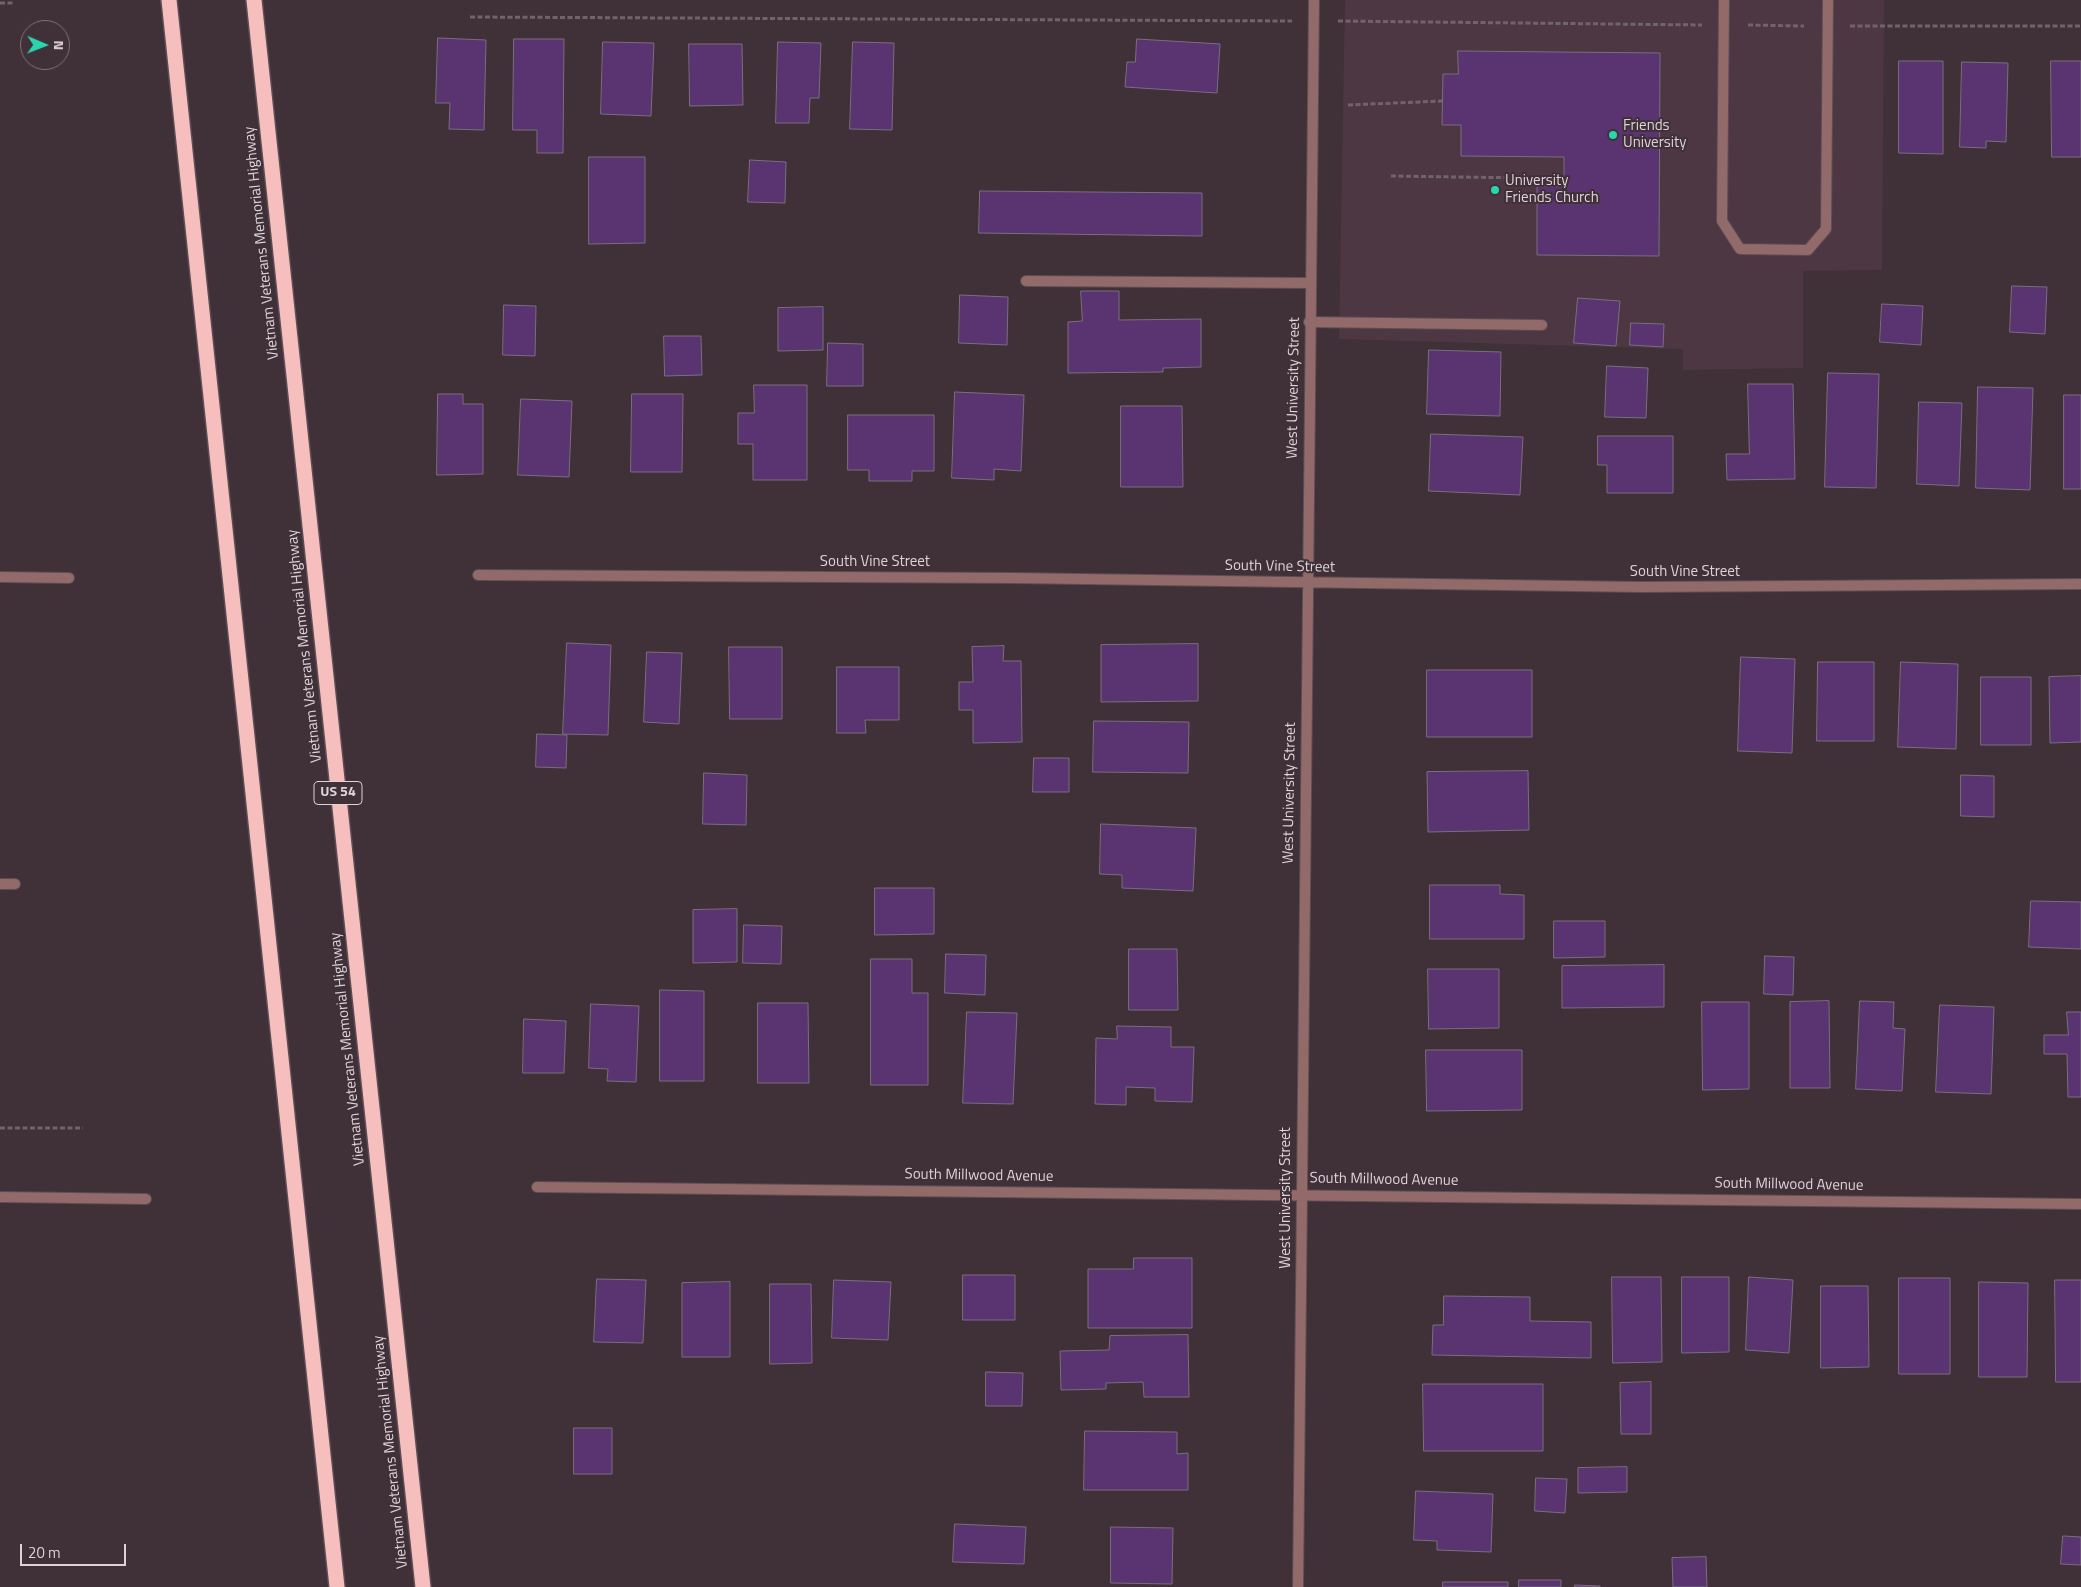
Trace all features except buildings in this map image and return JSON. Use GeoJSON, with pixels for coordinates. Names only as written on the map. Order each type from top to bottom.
{"type":"FeatureCollection","features":[{"type":"Feature","properties":{"kind":"highway"},"geometry":{"type":"LineString","coordinates":[[168,0],[337,1587]]}},
{"type":"Feature","properties":{"kind":"highway","name":"Vietnam Veterans Memorial Highway"},"geometry":{"type":"LineString","coordinates":[[254,0],[423,1587]]}},
{"type":"Feature","properties":{"kind":"street","name":"West University Street"},"geometry":{"type":"LineString","coordinates":[[1298,1587],[1306,583],[1314,0]]}},
{"type":"Feature","properties":{"kind":"street"},"geometry":{"type":"LineString","coordinates":[[1724,0],[1722,221],[1740,249],[1808,250],[1826,229],[1828,0]]}},
{"type":"Feature","properties":{"kind":"street"},"geometry":{"type":"LineString","coordinates":[[1026,281],[1310,284]]}},
{"type":"Feature","properties":{"kind":"street"},"geometry":{"type":"LineString","coordinates":[[1309,322],[1542,325]]}},
{"type":"Feature","properties":{"kind":"street","name":"South Vine Street"},"geometry":{"type":"LineString","coordinates":[[478,575],[1003,578],[1641,587],[2081,584]]}},
{"type":"Feature","properties":{"kind":"street"},"geometry":{"type":"LineString","coordinates":[[0,577],[69,578]]}},
{"type":"Feature","properties":{"kind":"street"},"geometry":{"type":"LineString","coordinates":[[0,884],[15,884]]}},
{"type":"Feature","properties":{"kind":"street","name":"South Millwood Avenue"},"geometry":{"type":"LineString","coordinates":[[537,1187],[2081,1204]]}},
{"type":"Feature","properties":{"kind":"street"},"geometry":{"type":"LineString","coordinates":[[0,1198],[146,1199]]}},
{"type":"Feature","properties":{"kind":"path"},"geometry":{"type":"LineString","coordinates":[[0,3],[14,3]]}},
{"type":"Feature","properties":{"kind":"path"},"geometry":{"type":"LineString","coordinates":[[470,17],[2081,26]]}},
{"type":"Feature","properties":{"kind":"path"},"geometry":{"type":"LineString","coordinates":[[1348,105],[1442,101]]}},
{"type":"Feature","properties":{"kind":"path"},"geometry":{"type":"LineString","coordinates":[[1391,176],[1527,178]]}},
{"type":"Feature","properties":{"kind":"path"},"geometry":{"type":"LineString","coordinates":[[0,1128],[83,1128]]}},
{"type":"Feature","properties":{"kind":"shaded area","name":"Friends University"},"geometry":{"type":"Polygon","coordinates":[[[1345,0],[1884,0],[1882,270],[1803,271],[1803,368],[1683,370],[1683,349],[1339,339],[1345,0]]]}},
{"type":"Feature","properties":{"kind":"place","name":"Friends University"},"geometry":{"type":"Point","coordinates":[1613,135]}},
{"type":"Feature","properties":{"kind":"place","name":"University Friends Church"},"geometry":{"type":"Point","coordinates":[1495,190]}}]}
